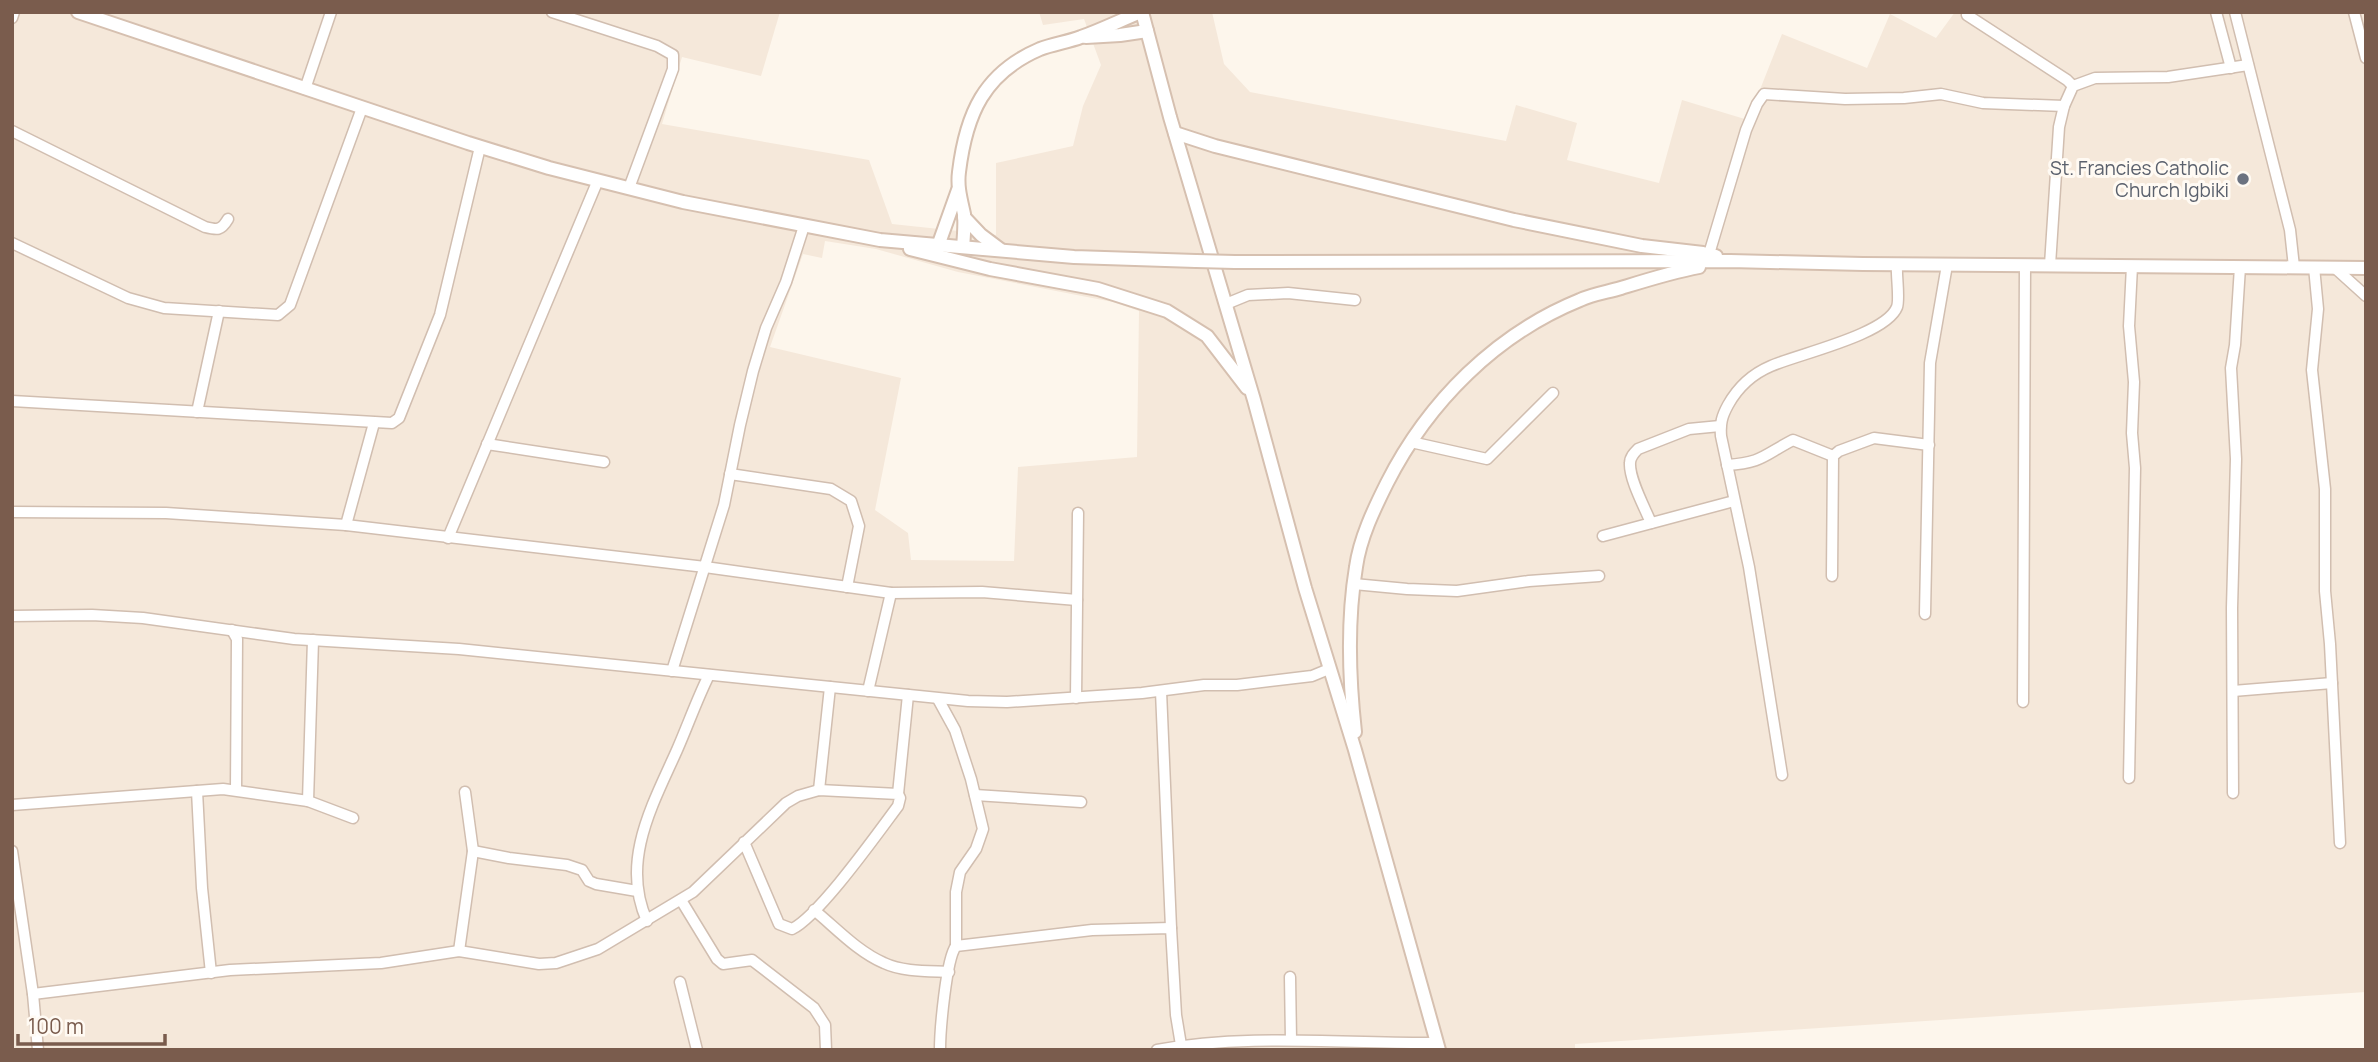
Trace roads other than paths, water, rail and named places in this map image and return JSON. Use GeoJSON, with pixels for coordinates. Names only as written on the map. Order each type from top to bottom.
{"type":"FeatureCollection","features":[{"type":"Feature","properties":{"kind":"street"},"geometry":{"type":"LineString","coordinates":[[12,18],[14,12]]}},
{"type":"Feature","properties":{"kind":"street"},"geometry":{"type":"LineString","coordinates":[[78,12],[480,147],[683,202],[880,240],[1074,257],[1235,262],[1730,261],[2366,268]]}},
{"type":"Feature","properties":{"kind":"street"},"geometry":{"type":"LineString","coordinates":[[305,89],[331,12]]}},
{"type":"Feature","properties":{"kind":"street"},"geometry":{"type":"LineString","coordinates":[[552,12],[657,46],[673,55],[673,69],[629,188]]}},
{"type":"Feature","properties":{"kind":"street"},"geometry":{"type":"LineString","coordinates":[[1103,26],[1116,12]]}},
{"type":"Feature","properties":{"kind":"street"},"geometry":{"type":"LineString","coordinates":[[938,246],[958,189],[963,146],[970,119],[981,94],[1000,73],[1017,61],[1142,12],[1438,1046],[1291,1040],[1181,1045],[1157,1050]]}},
{"type":"Feature","properties":{"kind":"street"},"geometry":{"type":"LineString","coordinates":[[2216,12],[2231,68]]}},
{"type":"Feature","properties":{"kind":"street"},"geometry":{"type":"LineString","coordinates":[[2235,12],[2290,229],[2294,267]]}},
{"type":"Feature","properties":{"kind":"street"},"geometry":{"type":"LineString","coordinates":[[2354,12],[2366,58]]}},
{"type":"Feature","properties":{"kind":"street"},"geometry":{"type":"LineString","coordinates":[[1968,15],[2073,86]]}},
{"type":"Feature","properties":{"kind":"street"},"geometry":{"type":"LineString","coordinates":[[1082,37],[1147,31]]}},
{"type":"Feature","properties":{"kind":"street"},"geometry":{"type":"LineString","coordinates":[[2050,265],[2059,127],[2073,86],[2095,78],[2168,77],[2248,65]]}},
{"type":"Feature","properties":{"kind":"street"},"geometry":{"type":"LineString","coordinates":[[1709,254],[1746,130],[1764,94],[1845,99],[1941,94],[1983,103],[2064,106]]}},
{"type":"Feature","properties":{"kind":"street"},"geometry":{"type":"LineString","coordinates":[[12,243],[128,298],[164,308],[278,315],[290,305],[362,108]]}},
{"type":"Feature","properties":{"kind":"street"},"geometry":{"type":"LineString","coordinates":[[12,131],[205,227],[218,230],[228,219]]}},
{"type":"Feature","properties":{"kind":"street"},"geometry":{"type":"LineString","coordinates":[[1175,133],[1215,146],[1514,220],[1642,246],[1709,254],[1730,261]]}},
{"type":"Feature","properties":{"kind":"street"},"geometry":{"type":"LineString","coordinates":[[12,401],[392,423],[399,418],[440,316],[480,147]]}},
{"type":"Feature","properties":{"kind":"street"},"geometry":{"type":"LineString","coordinates":[[447,538],[597,180]]}},
{"type":"Feature","properties":{"kind":"street"},"geometry":{"type":"LineString","coordinates":[[958,189],[964,218],[963,247]]}},
{"type":"Feature","properties":{"kind":"street"},"geometry":{"type":"LineString","coordinates":[[964,218],[1002,251]]}},
{"type":"Feature","properties":{"kind":"street"},"geometry":{"type":"LineString","coordinates":[[672,671],[724,505],[753,371],[804,226]]}},
{"type":"Feature","properties":{"kind":"street"},"geometry":{"type":"LineString","coordinates":[[880,240],[956,261],[1098,289],[1167,311],[1207,336],[1242,379],[1254,400]]}},
{"type":"Feature","properties":{"kind":"street"},"geometry":{"type":"LineString","coordinates":[[1355,750],[1349,633],[1356,565],[1366,530],[1380,497],[1411,442],[1440,401],[1492,351],[1525,328],[1581,299],[1683,270],[1730,261]]}},
{"type":"Feature","properties":{"kind":"street"},"geometry":{"type":"LineString","coordinates":[[1782,775],[1749,567],[1720,426],[1722,416],[1736,391],[1756,374],[1869,330],[1888,319],[1898,303],[1897,264]]}},
{"type":"Feature","properties":{"kind":"street"},"geometry":{"type":"LineString","coordinates":[[1925,614],[1930,363],[1947,265]]}},
{"type":"Feature","properties":{"kind":"street"},"geometry":{"type":"LineString","coordinates":[[2024,702],[2025,265]]}},
{"type":"Feature","properties":{"kind":"street"},"geometry":{"type":"LineString","coordinates":[[2129,778],[2135,468],[2132,433],[2134,382],[2129,326],[2132,266]]}},
{"type":"Feature","properties":{"kind":"street"},"geometry":{"type":"LineString","coordinates":[[2233,793],[2236,459],[2231,368],[2240,267]]}},
{"type":"Feature","properties":{"kind":"street"},"geometry":{"type":"LineString","coordinates":[[2314,267],[2318,309],[2312,370],[2325,489],[2325,591],[2340,843]]}},
{"type":"Feature","properties":{"kind":"street"},"geometry":{"type":"LineString","coordinates":[[2335,268],[2366,296]]}},
{"type":"Feature","properties":{"kind":"street"},"geometry":{"type":"LineString","coordinates":[[1226,304],[1248,295],[1275,293],[1355,300]]}},
{"type":"Feature","properties":{"kind":"street"},"geometry":{"type":"LineString","coordinates":[[197,412],[219,311]]}},
{"type":"Feature","properties":{"kind":"street"},"geometry":{"type":"LineString","coordinates":[[1411,442],[1487,459],[1553,393]]}},
{"type":"Feature","properties":{"kind":"street"},"geometry":{"type":"LineString","coordinates":[[346,525],[374,423]]}},
{"type":"Feature","properties":{"kind":"street"},"geometry":{"type":"LineString","coordinates":[[1651,523],[1631,472],[1632,455],[1638,449],[1689,429],[1720,426]]}},
{"type":"Feature","properties":{"kind":"street"},"geometry":{"type":"LineString","coordinates":[[1833,456],[1874,438],[1929,445]]}},
{"type":"Feature","properties":{"kind":"street"},"geometry":{"type":"LineString","coordinates":[[1727,465],[1749,464],[1760,460],[1793,440],[1833,456]]}},
{"type":"Feature","properties":{"kind":"street"},"geometry":{"type":"LineString","coordinates":[[487,444],[604,462]]}},
{"type":"Feature","properties":{"kind":"street"},"geometry":{"type":"LineString","coordinates":[[1832,576],[1833,456]]}},
{"type":"Feature","properties":{"kind":"street"},"geometry":{"type":"LineString","coordinates":[[730,474],[815,485],[831,489],[850,501],[859,526],[847,587]]}},
{"type":"Feature","properties":{"kind":"street"},"geometry":{"type":"LineString","coordinates":[[1603,536],[1734,501]]}},
{"type":"Feature","properties":{"kind":"street"},"geometry":{"type":"LineString","coordinates":[[12,512],[166,513],[346,525],[705,567],[891,593],[982,592],[1077,600]]}},
{"type":"Feature","properties":{"kind":"street"},"geometry":{"type":"LineString","coordinates":[[1076,698],[1078,513]]}},
{"type":"Feature","properties":{"kind":"street"},"geometry":{"type":"LineString","coordinates":[[1354,583],[1457,591],[1530,581],[1599,576]]}},
{"type":"Feature","properties":{"kind":"street"},"geometry":{"type":"LineString","coordinates":[[868,691],[891,593]]}},
{"type":"Feature","properties":{"kind":"street"},"geometry":{"type":"LineString","coordinates":[[12,616],[92,615],[143,618],[313,640],[458,649],[938,699],[1007,702],[1289,680],[1312,676],[1329,669]]}},
{"type":"Feature","properties":{"kind":"street"},"geometry":{"type":"LineString","coordinates":[[232,630],[237,639],[236,790]]}},
{"type":"Feature","properties":{"kind":"street"},"geometry":{"type":"LineString","coordinates":[[308,802],[313,640]]}},
{"type":"Feature","properties":{"kind":"street"},"geometry":{"type":"LineString","coordinates":[[647,921],[637,891],[636,876],[642,831],[709,675]]}},
{"type":"Feature","properties":{"kind":"street"},"geometry":{"type":"LineString","coordinates":[[2233,691],[2332,683]]}},
{"type":"Feature","properties":{"kind":"street"},"geometry":{"type":"LineString","coordinates":[[819,790],[830,687]]}},
{"type":"Feature","properties":{"kind":"street"},"geometry":{"type":"LineString","coordinates":[[1161,691],[1171,928],[1176,1015],[1181,1045]]}},
{"type":"Feature","properties":{"kind":"street"},"geometry":{"type":"LineString","coordinates":[[744,842],[779,924],[792,929],[800,925],[898,806],[908,695]]}},
{"type":"Feature","properties":{"kind":"street"},"geometry":{"type":"LineString","coordinates":[[938,699],[955,730],[983,829],[976,849],[960,872],[956,892],[956,946],[953,949],[949,972],[940,1050]]}},
{"type":"Feature","properties":{"kind":"street"},"geometry":{"type":"LineString","coordinates":[[12,805],[236,790],[308,802],[353,818]]}},
{"type":"Feature","properties":{"kind":"street"},"geometry":{"type":"LineString","coordinates":[[33,994],[273,967],[381,963],[459,951],[539,964],[556,963],[598,949],[681,900],[709,878],[786,803],[798,796],[819,790],[898,794]]}},
{"type":"Feature","properties":{"kind":"street"},"geometry":{"type":"LineString","coordinates":[[197,791],[202,888],[211,973]]}},
{"type":"Feature","properties":{"kind":"street"},"geometry":{"type":"LineString","coordinates":[[459,951],[473,851],[465,792]]}},
{"type":"Feature","properties":{"kind":"street"},"geometry":{"type":"LineString","coordinates":[[975,795],[1080,802]]}},
{"type":"Feature","properties":{"kind":"street"},"geometry":{"type":"LineString","coordinates":[[12,851],[33,994],[38,1050]]}},
{"type":"Feature","properties":{"kind":"street"},"geometry":{"type":"LineString","coordinates":[[473,851],[509,859],[567,865],[582,870],[589,881],[596,884],[637,891]]}},
{"type":"Feature","properties":{"kind":"street"},"geometry":{"type":"LineString","coordinates":[[681,900],[717,959],[723,964],[752,960],[814,1008],[825,1025],[827,1050]]}},
{"type":"Feature","properties":{"kind":"street"},"geometry":{"type":"LineString","coordinates":[[814,910],[865,953],[886,964],[914,970],[949,972]]}},
{"type":"Feature","properties":{"kind":"street"},"geometry":{"type":"LineString","coordinates":[[956,946],[1092,930],[1171,928]]}},
{"type":"Feature","properties":{"kind":"street"},"geometry":{"type":"LineString","coordinates":[[1290,977],[1291,1040]]}},
{"type":"Feature","properties":{"kind":"street"},"geometry":{"type":"LineString","coordinates":[[680,982],[697,1050]]}},
{"type":"Feature","properties":{"kind":"place","name":"St. Francies Catholic Church Igbiki"},"geometry":{"type":"Point","coordinates":[2243,179]}}]}
